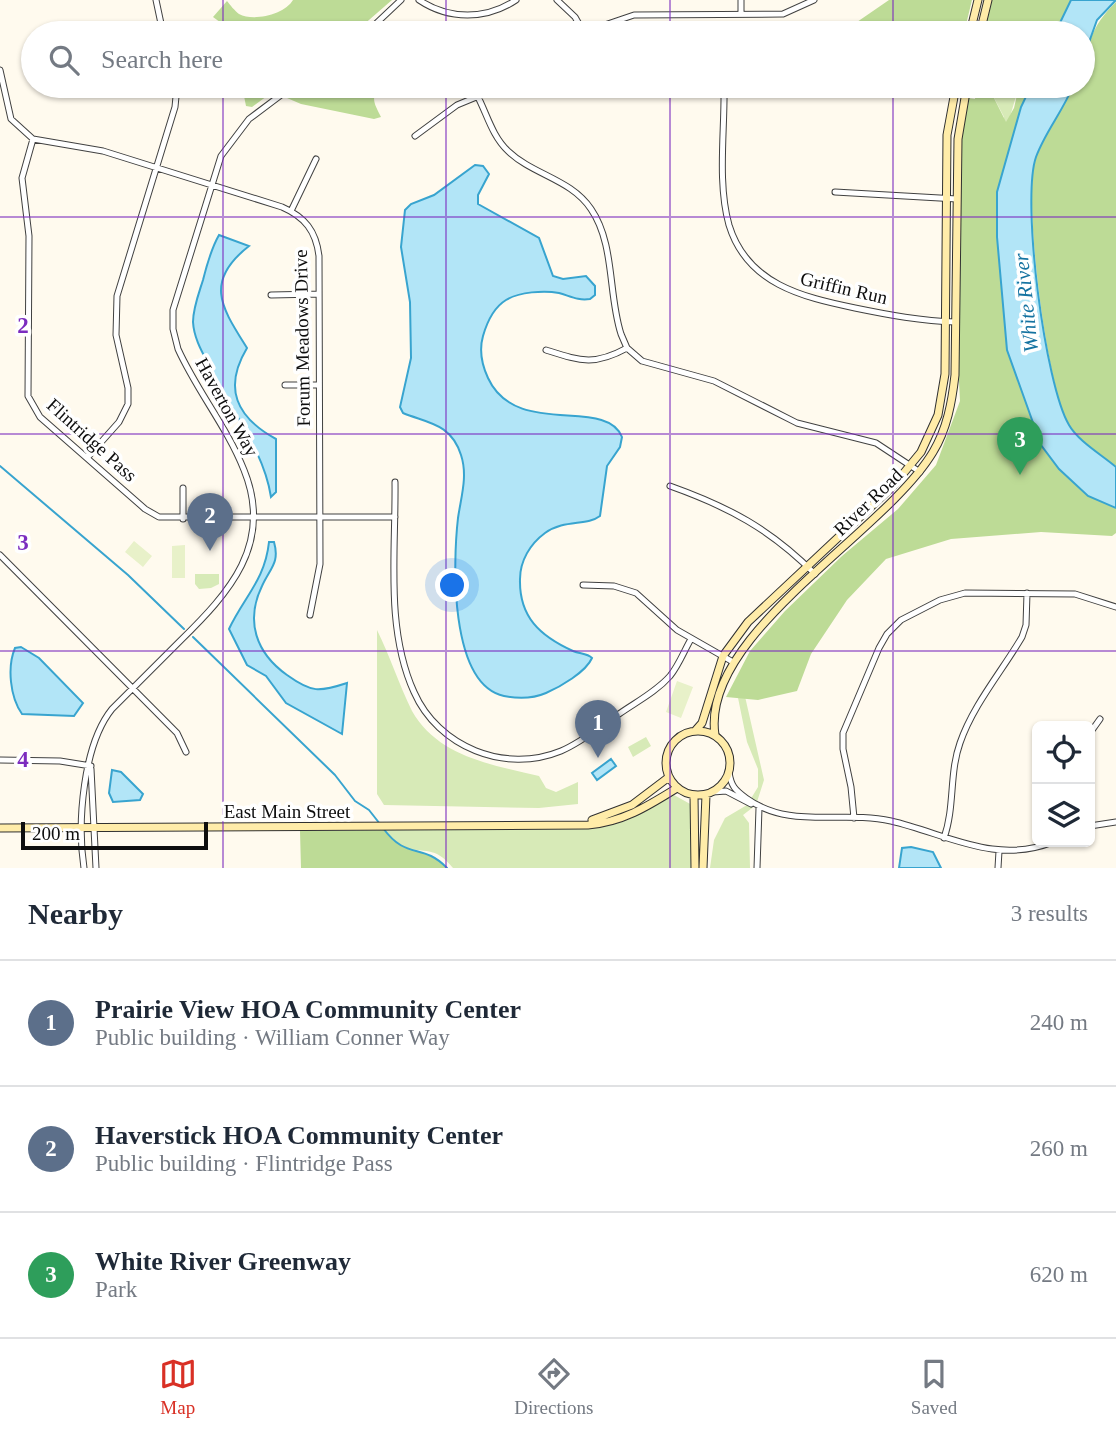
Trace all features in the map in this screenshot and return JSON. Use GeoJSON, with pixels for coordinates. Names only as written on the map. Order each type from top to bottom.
{"type":"FeatureCollection","features":[{"type":"Feature","properties":{"kind":"main road"},"geometry":{"type":"LineString","coordinates":[[973,21],[978,0]]}},
{"type":"Feature","properties":{"kind":"main road"},"geometry":{"type":"LineString","coordinates":[[983,21],[988,0]]}},
{"type":"Feature","properties":{"kind":"main road","name":"River Road"},"geometry":{"type":"LineString","coordinates":[[695,731],[702,723],[723,656],[748,622],[911,466],[930,437],[940,407],[944,374],[947,135],[953,98]]}},
{"type":"Feature","properties":{"kind":"main road","name":"River Road"},"geometry":{"type":"LineString","coordinates":[[715,735],[719,701],[733,662],[758,628],[900,496],[920,472],[942,433],[952,400],[956,322],[958,131],[964,98]]}},
{"type":"Feature","properties":{"kind":"main road"},"geometry":{"type":"LineString","coordinates":[[695,731],[715,735],[727,749],[729,772],[723,784],[709,793],[694,795],[677,788],[669,777],[666,765],[670,747],[683,735],[695,731]]}},
{"type":"Feature","properties":{"kind":"main road","name":"East Main Street"},"geometry":{"type":"LineString","coordinates":[[575,824],[620,811],[669,777]]}},
{"type":"Feature","properties":{"kind":"main road","name":"East Main Street"},"geometry":{"type":"LineString","coordinates":[[0,828],[603,823],[647,808],[677,788]]}},
{"type":"Feature","properties":{"kind":"main road"},"geometry":{"type":"LineString","coordinates":[[703,868],[709,793]]}},
{"type":"Feature","properties":{"kind":"main road"},"geometry":{"type":"LineString","coordinates":[[694,795],[695,868]]}},
{"type":"Feature","properties":{"kind":"street"},"geometry":{"type":"LineString","coordinates":[[156,0],[160,21]]}},
{"type":"Feature","properties":{"kind":"street"},"geometry":{"type":"LineString","coordinates":[[379,21],[401,0]]}},
{"type":"Feature","properties":{"kind":"street"},"geometry":{"type":"LineString","coordinates":[[419,0],[446,13],[470,16],[497,10],[516,0]]}},
{"type":"Feature","properties":{"kind":"street"},"geometry":{"type":"LineString","coordinates":[[557,0],[574,21]]}},
{"type":"Feature","properties":{"kind":"street"},"geometry":{"type":"LineString","coordinates":[[741,0],[741,14]]}},
{"type":"Feature","properties":{"kind":"street"},"geometry":{"type":"LineString","coordinates":[[617,21],[634,15],[783,14],[814,0]]}},
{"type":"Feature","properties":{"kind":"street"},"geometry":{"type":"LineString","coordinates":[[0,70],[11,119],[19,130],[33,138]]}},
{"type":"Feature","properties":{"kind":"street"},"geometry":{"type":"LineString","coordinates":[[87,458],[119,422],[128,404],[128,388],[116,335],[116,301],[176,98]]}},
{"type":"Feature","properties":{"kind":"street","name":"Haverton Way"},"geometry":{"type":"LineString","coordinates":[[84,868],[81,827],[84,792],[95,739],[101,724],[229,591],[247,554],[253,518],[245,471],[184,364],[173,329],[175,298],[221,156],[242,128],[278,98]]}},
{"type":"Feature","properties":{"kind":"street"},"geometry":{"type":"LineString","coordinates":[[415,136],[471,98]]}},
{"type":"Feature","properties":{"kind":"street"},"geometry":{"type":"LineString","coordinates":[[478,98],[502,145],[515,157],[579,194],[596,218],[602,234],[618,324],[627,348],[651,364],[714,381],[797,423],[876,443],[920,472]]}},
{"type":"Feature","properties":{"kind":"street","name":"Griffin Run"},"geometry":{"type":"LineString","coordinates":[[724,98],[726,212],[735,240],[753,266],[770,281],[798,296],[915,320],[956,322]]}},
{"type":"Feature","properties":{"kind":"street","name":"Forum Meadows Drive"},"geometry":{"type":"LineString","coordinates":[[33,138],[94,149],[291,211],[307,223],[316,237],[319,295],[320,518],[319,569],[310,615]]}},
{"type":"Feature","properties":{"kind":"street","name":"Flintridge Pass"},"geometry":{"type":"LineString","coordinates":[[33,138],[22,178],[30,256],[27,393],[37,414],[151,514],[183,519],[395,517]]}},
{"type":"Feature","properties":{"kind":"street"},"geometry":{"type":"LineString","coordinates":[[291,211],[316,159]]}},
{"type":"Feature","properties":{"kind":"street"},"geometry":{"type":"LineString","coordinates":[[835,192],[957,199]]}},
{"type":"Feature","properties":{"kind":"street"},"geometry":{"type":"LineString","coordinates":[[271,295],[319,295]]}},
{"type":"Feature","properties":{"kind":"street"},"geometry":{"type":"LineString","coordinates":[[546,350],[574,359],[595,361],[627,348]]}},
{"type":"Feature","properties":{"kind":"street"},"geometry":{"type":"LineString","coordinates":[[285,385],[319,385]]}},
{"type":"Feature","properties":{"kind":"street"},"geometry":{"type":"LineString","coordinates":[[395,482],[396,626],[405,667],[417,699],[431,719],[448,735],[474,750],[520,759],[549,755],[568,748],[661,685],[676,667],[691,639]]}},
{"type":"Feature","properties":{"kind":"street"},"geometry":{"type":"LineString","coordinates":[[670,486],[733,510],[762,528],[815,574]]}},
{"type":"Feature","properties":{"kind":"street"},"geometry":{"type":"LineString","coordinates":[[183,488],[183,519]]}},
{"type":"Feature","properties":{"kind":"street"},"geometry":{"type":"LineString","coordinates":[[0,555],[177,733],[186,752]]}},
{"type":"Feature","properties":{"kind":"street"},"geometry":{"type":"LineString","coordinates":[[583,585],[614,586],[636,593],[691,639],[733,662]]}},
{"type":"Feature","properties":{"kind":"street"},"geometry":{"type":"LineString","coordinates":[[944,838],[952,815],[953,772],[959,744],[973,715],[1022,637],[1026,625],[1027,593]]}},
{"type":"Feature","properties":{"kind":"street"},"geometry":{"type":"LineString","coordinates":[[853,818],[843,733],[887,634],[901,620],[952,596],[1075,594],[1116,607]]}},
{"type":"Feature","properties":{"kind":"street"},"geometry":{"type":"LineString","coordinates":[[1095,726],[1100,719]]}},
{"type":"Feature","properties":{"kind":"street"},"geometry":{"type":"LineString","coordinates":[[0,760],[55,760],[91,766]]}},
{"type":"Feature","properties":{"kind":"street","name":"Haverton Way"},"geometry":{"type":"LineString","coordinates":[[91,766],[96,868]]}},
{"type":"Feature","properties":{"kind":"street"},"geometry":{"type":"LineString","coordinates":[[729,772],[734,789],[751,804]]}},
{"type":"Feature","properties":{"kind":"street"},"geometry":{"type":"LineString","coordinates":[[709,793],[726,791],[759,808],[794,818],[892,821],[944,838],[999,851],[1023,851],[1036,847]]}},
{"type":"Feature","properties":{"kind":"street"},"geometry":{"type":"LineString","coordinates":[[757,868],[759,808]]}},
{"type":"Feature","properties":{"kind":"street"},"geometry":{"type":"LineString","coordinates":[[1095,825],[1116,822]]}},
{"type":"Feature","properties":{"kind":"street"},"geometry":{"type":"LineString","coordinates":[[998,868],[999,851]]}},
{"type":"Feature","properties":{"kind":"green space"},"geometry":{"type":"Polygon","coordinates":[[[293,0],[392,0],[368,21],[218,21],[213,17],[227,1],[239,14],[253,17],[276,13],[293,0]]]}},
{"type":"Feature","properties":{"kind":"green space"},"geometry":{"type":"Polygon","coordinates":[[[889,0],[972,0],[967,21],[858,21],[889,0]]]}},
{"type":"Feature","properties":{"kind":"green space"},"geometry":{"type":"Polygon","coordinates":[[[988,0],[1071,0],[1061,21],[984,21],[988,0]]]}},
{"type":"Feature","properties":{"kind":"green space"},"geometry":{"type":"Polygon","coordinates":[[[1116,2],[1116,467],[1073,431],[1061,405],[1045,335],[1032,210],[1032,178],[1036,157],[1067,98],[1095,98],[1095,30],[1116,2]]]}},
{"type":"Feature","properties":{"kind":"green space"},"geometry":{"type":"Polygon","coordinates":[[[244,98],[264,98],[252,107],[246,106],[244,98]]]}},
{"type":"Feature","properties":{"kind":"green space"},"geometry":{"type":"Polygon","coordinates":[[[287,98],[374,98],[381,117],[374,119],[301,104],[287,98]]]}},
{"type":"Feature","properties":{"kind":"green space"},"geometry":{"type":"Polygon","coordinates":[[[968,98],[994,98],[1006,122],[1016,98],[1025,98],[1021,107],[997,237],[1088,496],[1116,508],[1116,533],[1112,536],[1041,532],[951,539],[886,559],[847,600],[811,654],[797,691],[758,700],[726,697],[750,651],[785,611],[842,556],[898,509],[936,465],[960,401],[956,322],[958,158],[968,98]]]}},
{"type":"Feature","properties":{"kind":"green space"},"geometry":{"type":"Polygon","coordinates":[[[994,98],[1015,98],[989,188],[987,222],[971,255],[982,288],[976,313],[982,339],[983,369],[993,387],[997,408],[1023,460],[1024,474],[1020,481],[989,494],[944,500],[933,505],[909,535],[877,545],[822,602],[810,624],[774,660],[758,669],[748,679],[744,692],[764,780],[756,805],[743,815],[749,823],[750,868],[710,868],[714,840],[725,818],[747,805],[758,787],[758,769],[747,742],[736,688],[756,665],[773,657],[807,621],[819,599],[875,541],[907,532],[930,501],[944,496],[989,489],[1017,477],[1020,472],[1020,461],[997,418],[990,387],[980,370],[974,312],[979,288],[967,252],[981,229],[985,188],[1004,117],[994,98]]]}},
{"type":"Feature","properties":{"kind":"green space"},"geometry":{"type":"Polygon","coordinates":[[[134,541],[152,556],[143,567],[125,552],[134,541]]]}},
{"type":"Feature","properties":{"kind":"green space"},"geometry":{"type":"Polygon","coordinates":[[[185,545],[185,578],[172,578],[172,546],[185,545]]]}},
{"type":"Feature","properties":{"kind":"green space"},"geometry":{"type":"Polygon","coordinates":[[[195,574],[219,574],[219,584],[199,589],[195,584],[195,574]]]}},
{"type":"Feature","properties":{"kind":"green space"},"geometry":{"type":"Polygon","coordinates":[[[377,630],[412,711],[436,739],[468,757],[539,776],[546,788],[556,792],[578,782],[578,804],[539,808],[384,805],[377,794],[377,630]]]}},
{"type":"Feature","properties":{"kind":"green space"},"geometry":{"type":"Polygon","coordinates":[[[677,681],[693,687],[681,718],[666,712],[677,681]]]}},
{"type":"Feature","properties":{"kind":"green space"},"geometry":{"type":"Polygon","coordinates":[[[646,737],[651,746],[633,757],[628,747],[646,737]]]}},
{"type":"Feature","properties":{"kind":"green space"},"geometry":{"type":"Polygon","coordinates":[[[674,795],[692,805],[692,868],[453,868],[435,853],[401,847],[384,830],[601,826],[629,819],[674,795]]]}},
{"type":"Feature","properties":{"kind":"green space"},"geometry":{"type":"Polygon","coordinates":[[[384,830],[400,844],[431,856],[447,868],[301,868],[300,831],[384,830]]]}},
{"type":"Feature","properties":{"kind":"water"},"geometry":{"type":"Polygon","coordinates":[[[1071,0],[1116,0],[1095,26],[1095,21],[1061,21],[1071,0]]]}},
{"type":"Feature","properties":{"kind":"water","name":"White River"},"geometry":{"type":"Polygon","coordinates":[[[1025,98],[1067,98],[1036,157],[1032,179],[1031,211],[1038,292],[1044,334],[1060,404],[1073,431],[1116,467],[1116,508],[1088,496],[1059,469],[1041,445],[1007,350],[997,237],[997,192],[1025,98]]]}},
{"type":"Feature","properties":{"kind":"water"},"geometry":{"type":"Polygon","coordinates":[[[475,165],[483,166],[489,174],[478,195],[478,204],[539,238],[553,276],[563,279],[586,276],[595,286],[595,295],[590,299],[539,292],[511,297],[501,303],[489,321],[482,341],[482,357],[488,378],[501,396],[518,407],[538,413],[598,419],[613,425],[622,437],[620,447],[607,466],[600,516],[552,529],[535,542],[524,559],[520,572],[521,592],[523,604],[534,624],[561,645],[592,658],[584,669],[565,683],[531,697],[504,696],[486,687],[473,669],[458,619],[456,590],[456,538],[464,479],[461,455],[457,444],[445,430],[403,413],[400,407],[411,358],[410,302],[401,247],[405,210],[411,204],[434,195],[475,165]]]}},
{"type":"Feature","properties":{"kind":"water"},"geometry":{"type":"Polygon","coordinates":[[[219,235],[249,246],[226,272],[221,296],[230,320],[247,348],[236,376],[238,400],[251,421],[276,439],[276,492],[271,497],[255,448],[203,353],[194,329],[196,301],[219,235]]]}},
{"type":"Feature","properties":{"kind":"water"},"geometry":{"type":"Polygon","coordinates":[[[269,542],[274,542],[276,555],[257,599],[254,612],[256,635],[276,666],[303,685],[322,689],[347,683],[342,734],[286,703],[266,676],[247,665],[229,629],[259,578],[269,542]]]}},
{"type":"Feature","properties":{"kind":"water"},"geometry":{"type":"Polygon","coordinates":[[[21,647],[39,658],[83,703],[74,716],[22,714],[12,691],[11,673],[15,648],[21,647]]]}},
{"type":"Feature","properties":{"kind":"water"},"geometry":{"type":"Polygon","coordinates":[[[611,759],[616,766],[597,780],[592,773],[611,759]]]}},
{"type":"Feature","properties":{"kind":"water"},"geometry":{"type":"Polygon","coordinates":[[[112,770],[121,772],[143,794],[140,800],[113,802],[109,793],[112,770]]]}},
{"type":"Feature","properties":{"kind":"water"},"geometry":{"type":"Polygon","coordinates":[[[911,847],[933,852],[941,868],[899,868],[902,848],[911,847]]]}},
{"type":"Feature","properties":{"kind":"waterway"},"geometry":{"type":"LineString","coordinates":[[0,466],[128,575],[184,629]]}},
{"type":"Feature","properties":{"kind":"waterway"},"geometry":{"type":"LineString","coordinates":[[193,637],[335,775],[355,801],[369,810],[380,824]]}},
{"type":"Feature","properties":{"kind":"waterway"},"geometry":{"type":"LineString","coordinates":[[383,828],[400,845],[430,855],[447,868]]}},
{"type":"Feature","properties":{"kind":"place","name":"White River Greenway"},"geometry":{"type":"Point","coordinates":[1020,475]}},
{"type":"Feature","properties":{"kind":"place","name":"Haverstick HOA Community Center"},"geometry":{"type":"Point","coordinates":[210,551]}},
{"type":"Feature","properties":{"kind":"place","name":"Prairie View HOA Community Center"},"geometry":{"type":"Point","coordinates":[598,758]}}]}
